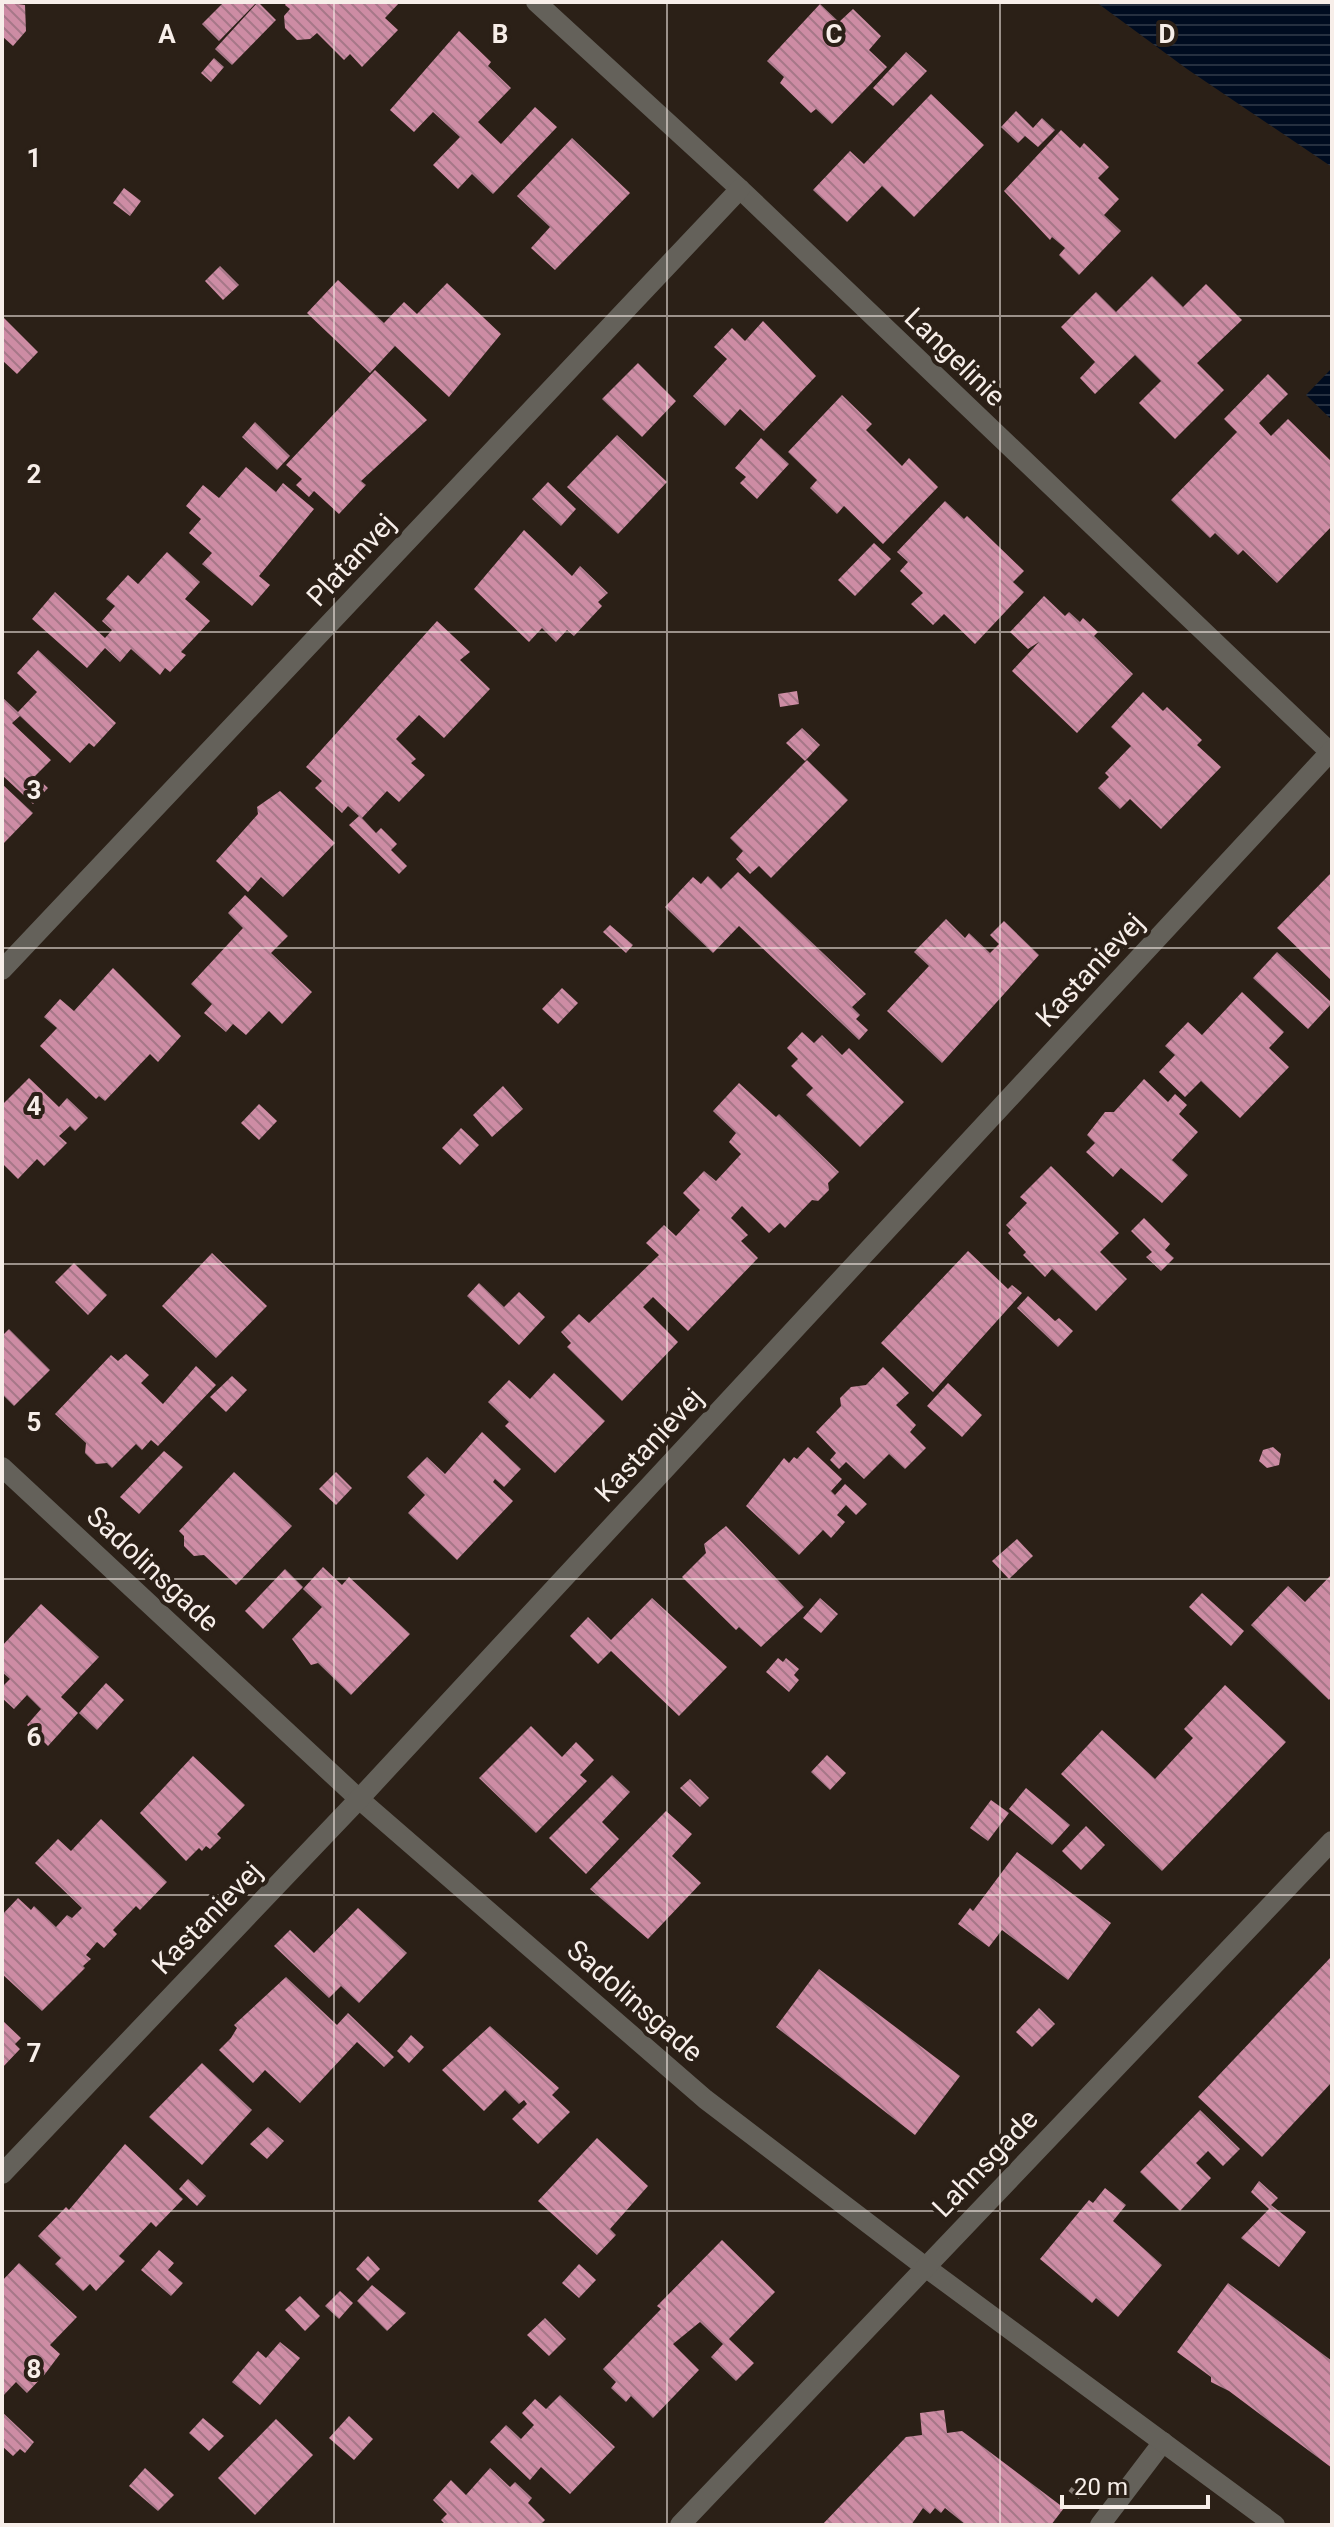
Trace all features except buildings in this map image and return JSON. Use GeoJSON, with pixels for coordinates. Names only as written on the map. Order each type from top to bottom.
{"type":"FeatureCollection","features":[{"type":"Feature","properties":{"kind":"street","name":"Langelinie"},"geometry":{"type":"LineString","coordinates":[[536,2],[740,189],[1331,752]]}},
{"type":"Feature","properties":{"kind":"street","name":"Platanvej"},"geometry":{"type":"LineString","coordinates":[[2,970],[740,189]]}},
{"type":"Feature","properties":{"kind":"street","name":"Kastanievej"},"geometry":{"type":"LineString","coordinates":[[2,2174],[359,1799],[1331,752]]}},
{"type":"Feature","properties":{"kind":"street","name":"Sadolinsgade"},"geometry":{"type":"LineString","coordinates":[[2,1467],[359,1799],[705,2099],[924,2266],[1275,2525]]}},
{"type":"Feature","properties":{"kind":"street","name":"Lahnsgade"},"geometry":{"type":"LineString","coordinates":[[680,2525],[1332,1841]]}},
{"type":"Feature","properties":{"kind":"street"},"geometry":{"type":"LineString","coordinates":[[1100,2525],[1163,2442]]}},
{"type":"Feature","properties":{"kind":"water"},"geometry":{"type":"Polygon","coordinates":[[[1096,2],[1332,2],[1332,167],[1187,69],[1096,2]]]}},
{"type":"Feature","properties":{"kind":"water"},"geometry":{"type":"Polygon","coordinates":[[[1332,370],[1332,420],[1306,395],[1332,370]]]}}]}
